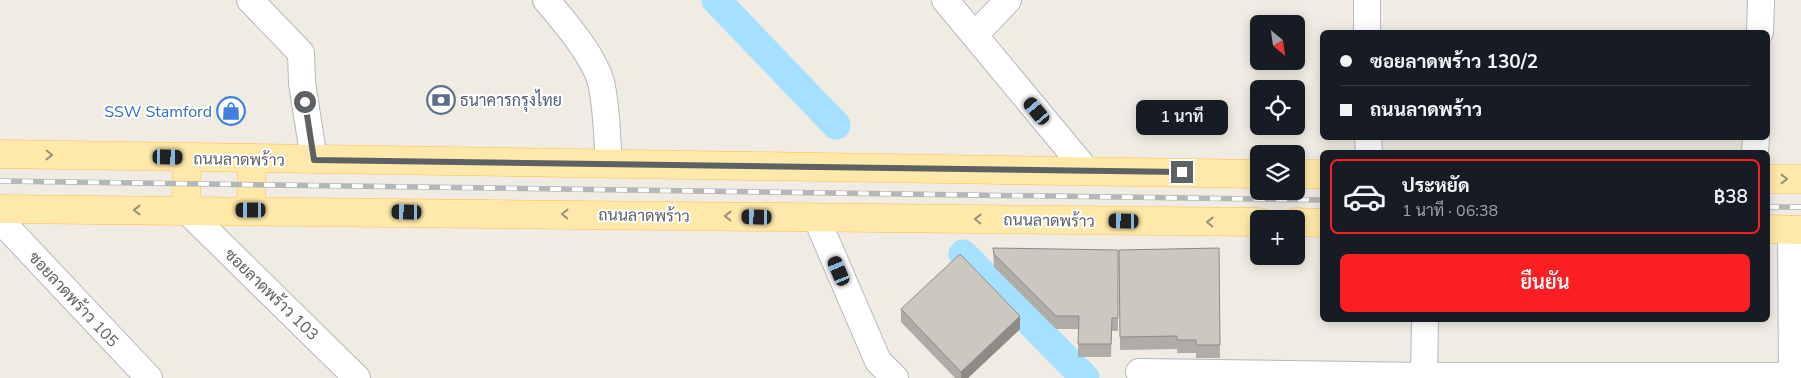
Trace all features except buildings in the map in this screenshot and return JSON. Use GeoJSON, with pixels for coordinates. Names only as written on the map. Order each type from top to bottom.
{"type":"FeatureCollection","features":[{"type":"Feature","properties":{"kind":"main road","name":"ถนนลาดพร้าว"},"geometry":{"type":"LineString","coordinates":[[0,154],[1250,174]]}},
{"type":"Feature","properties":{"kind":"main road"},"geometry":{"type":"LineString","coordinates":[[186,210],[187,158]]}},
{"type":"Feature","properties":{"kind":"main road"},"geometry":{"type":"LineString","coordinates":[[251,210],[252,159]]}},
{"type":"Feature","properties":{"kind":"main road"},"geometry":{"type":"LineString","coordinates":[[1305,174],[1320,174]]}},
{"type":"Feature","properties":{"kind":"main road"},"geometry":{"type":"LineString","coordinates":[[1770,179],[1801,179]]}},
{"type":"Feature","properties":{"kind":"main road","name":"ถนนลาดพร้าว"},"geometry":{"type":"LineString","coordinates":[[0,209],[251,210],[1250,222]]}},
{"type":"Feature","properties":{"kind":"main road"},"geometry":{"type":"LineString","coordinates":[[1305,222],[1320,223]]}},
{"type":"Feature","properties":{"kind":"street"},"geometry":{"type":"LineString","coordinates":[[250,0],[301,53],[302,83],[314,160]]}},
{"type":"Feature","properties":{"kind":"street"},"geometry":{"type":"LineString","coordinates":[[546,0],[562,18],[590,60],[602,86],[609,164]]}},
{"type":"Feature","properties":{"kind":"street"},"geometry":{"type":"LineString","coordinates":[[946,0],[1087,171]]}},
{"type":"Feature","properties":{"kind":"street"},"geometry":{"type":"LineString","coordinates":[[975,35],[1008,0]]}},
{"type":"Feature","properties":{"kind":"street"},"geometry":{"type":"LineString","coordinates":[[1366,0],[1367,30]]}},
{"type":"Feature","properties":{"kind":"street"},"geometry":{"type":"LineString","coordinates":[[1760,30],[1761,0]]}},
{"type":"Feature","properties":{"kind":"street","name":"ซอยลาดพร้าว 103"},"geometry":{"type":"LineString","coordinates":[[186,210],[357,378]]}},
{"type":"Feature","properties":{"kind":"street"},"geometry":{"type":"LineString","coordinates":[[816,217],[879,372]]}},
{"type":"Feature","properties":{"kind":"street","name":"ซอยลาดพร้าว 105"},"geometry":{"type":"LineString","coordinates":[[0,220],[149,378]]}},
{"type":"Feature","properties":{"kind":"street"},"geometry":{"type":"LineString","coordinates":[[1139,372],[1424,377],[1794,376],[1787,229]]}},
{"type":"Feature","properties":{"kind":"street"},"geometry":{"type":"LineString","coordinates":[[1424,377],[1425,322]]}},
{"type":"Feature","properties":{"kind":"waterway"},"geometry":{"type":"LineString","coordinates":[[716,0],[836,125]]}},
{"type":"Feature","properties":{"kind":"waterway"},"geometry":{"type":"LineString","coordinates":[[963,254],[1085,378]]}},
{"type":"Feature","properties":{"kind":"railway"},"geometry":{"type":"LineString","coordinates":[[0,181],[1320,200]]}},
{"type":"Feature","properties":{"kind":"railway"},"geometry":{"type":"LineString","coordinates":[[1770,207],[1801,207]]}},
{"type":"Feature","properties":{"kind":"place","name":"ธนาคารกรุงไทย"},"geometry":{"type":"Point","coordinates":[441,100]}},
{"type":"Feature","properties":{"kind":"place","name":"SSW Stamford"},"geometry":{"type":"Point","coordinates":[231,111]}},
{"type":"Feature","properties":{"kind":"route"},"geometry":{"type":"LineString","coordinates":[[305,102],[314,160],[1182,172]]}}]}
